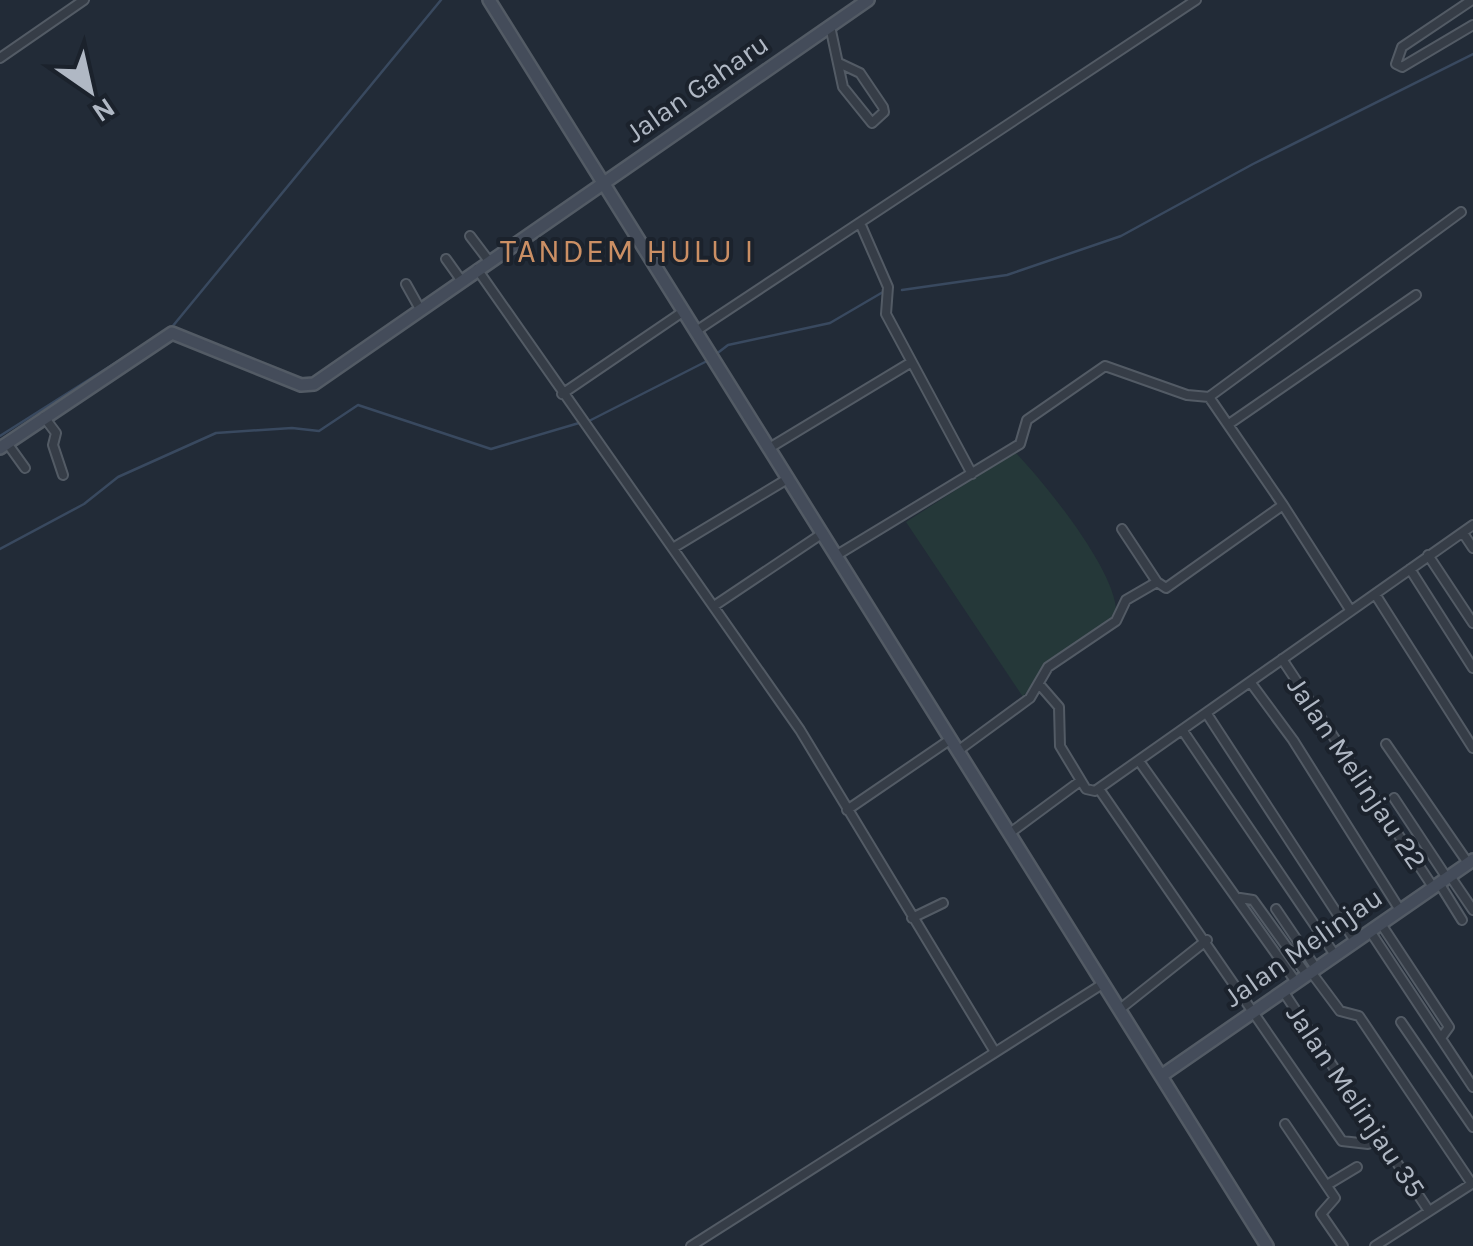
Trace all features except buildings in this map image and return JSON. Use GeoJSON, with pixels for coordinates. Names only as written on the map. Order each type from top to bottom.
{"type":"FeatureCollection","features":[{"type":"Feature","properties":{"kind":"street"},"geometry":{"type":"LineString","coordinates":[[0,58],[84,0]]}},
{"type":"Feature","properties":{"kind":"street"},"geometry":{"type":"LineString","coordinates":[[490,0],[1267,1246]]}},
{"type":"Feature","properties":{"kind":"street","name":"Jalan Gaharu"},"geometry":{"type":"LineString","coordinates":[[44,417],[172,333],[305,387],[868,0]]}},
{"type":"Feature","properties":{"kind":"street"},"geometry":{"type":"LineString","coordinates":[[696,331],[1196,0]]}},
{"type":"Feature","properties":{"kind":"street"},"geometry":{"type":"LineString","coordinates":[[1473,13],[1469,2],[1402,47],[1396,64],[1402,67],[1473,25]]}},
{"type":"Feature","properties":{"kind":"street"},"geometry":{"type":"LineString","coordinates":[[830,26],[844,90],[872,123],[884,112],[883,107],[862,75],[841,64]]}},
{"type":"Feature","properties":{"kind":"street"},"geometry":{"type":"LineString","coordinates":[[837,556],[1020,444],[1023,427],[1034,414],[1105,366],[1187,394],[1209,397],[1461,212]]}},
{"type":"Feature","properties":{"kind":"street"},"geometry":{"type":"LineString","coordinates":[[860,222],[888,287],[886,314],[972,474]]}},
{"type":"Feature","properties":{"kind":"street"},"geometry":{"type":"LineString","coordinates":[[470,236],[489,261]]}},
{"type":"Feature","properties":{"kind":"street"},"geometry":{"type":"LineString","coordinates":[[446,259],[461,280]]}},
{"type":"Feature","properties":{"kind":"street"},"geometry":{"type":"LineString","coordinates":[[477,269],[800,730],[995,1052]]}},
{"type":"Feature","properties":{"kind":"street"},"geometry":{"type":"LineString","coordinates":[[406,284],[420,308]]}},
{"type":"Feature","properties":{"kind":"street"},"geometry":{"type":"LineString","coordinates":[[1229,424],[1416,294]]}},
{"type":"Feature","properties":{"kind":"street"},"geometry":{"type":"LineString","coordinates":[[562,394],[684,311]]}},
{"type":"Feature","properties":{"kind":"street"},"geometry":{"type":"LineString","coordinates":[[771,446],[910,364]]}},
{"type":"Feature","properties":{"kind":"street"},"geometry":{"type":"LineString","coordinates":[[1209,397],[1350,608]]}},
{"type":"Feature","properties":{"kind":"street"},"geometry":{"type":"LineString","coordinates":[[25,468],[3,446],[44,417],[56,433],[53,445],[63,475]]}},
{"type":"Feature","properties":{"kind":"street"},"geometry":{"type":"LineString","coordinates":[[673,548],[789,478]]}},
{"type":"Feature","properties":{"kind":"street"},"geometry":{"type":"LineString","coordinates":[[1122,529],[1156,582],[1169,586],[1283,505]]}},
{"type":"Feature","properties":{"kind":"street"},"geometry":{"type":"LineString","coordinates":[[1039,684],[1059,707],[1060,746],[1080,782],[1088,791],[1099,789],[1350,608],[1473,525]]}},
{"type":"Feature","properties":{"kind":"street"},"geometry":{"type":"LineString","coordinates":[[714,606],[823,533]]}},
{"type":"Feature","properties":{"kind":"street"},"geometry":{"type":"LineString","coordinates":[[1462,533],[1473,548]]}},
{"type":"Feature","properties":{"kind":"street"},"geometry":{"type":"LineString","coordinates":[[1428,555],[1473,623]]}},
{"type":"Feature","properties":{"kind":"street"},"geometry":{"type":"LineString","coordinates":[[1410,569],[1473,668]]}},
{"type":"Feature","properties":{"kind":"street"},"geometry":{"type":"LineString","coordinates":[[847,810],[1030,698],[1048,667],[1116,620],[1126,600],[1156,582]]}},
{"type":"Feature","properties":{"kind":"street"},"geometry":{"type":"LineString","coordinates":[[1375,594],[1473,748]]}},
{"type":"Feature","properties":{"kind":"street","name":"Jalan Melinjau 22"},"geometry":{"type":"LineString","coordinates":[[1282,659],[1442,881]]}},
{"type":"Feature","properties":{"kind":"street"},"geometry":{"type":"LineString","coordinates":[[1251,683],[1293,740],[1400,910]]}},
{"type":"Feature","properties":{"kind":"street"},"geometry":{"type":"LineString","coordinates":[[1207,714],[1355,942]]}},
{"type":"Feature","properties":{"kind":"street"},"geometry":{"type":"LineString","coordinates":[[1183,731],[1335,955]]}},
{"type":"Feature","properties":{"kind":"street"},"geometry":{"type":"LineString","coordinates":[[1386,744],[1470,862]]}},
{"type":"Feature","properties":{"kind":"street"},"geometry":{"type":"LineString","coordinates":[[1139,761],[1240,898],[1253,900],[1340,1010],[1359,1016],[1473,1184],[1375,1246]]}},
{"type":"Feature","properties":{"kind":"street"},"geometry":{"type":"LineString","coordinates":[[1010,833],[1080,782]]}},
{"type":"Feature","properties":{"kind":"street"},"geometry":{"type":"LineString","coordinates":[[1099,789],[1207,940],[1342,1141],[1368,1144],[1381,1137]]}},
{"type":"Feature","properties":{"kind":"street"},"geometry":{"type":"LineString","coordinates":[[1394,798],[1462,920]]}},
{"type":"Feature","properties":{"kind":"street","name":"Jalan Melinjau"},"geometry":{"type":"LineString","coordinates":[[1160,1076],[1470,862]]}},
{"type":"Feature","properties":{"kind":"street"},"geometry":{"type":"LineString","coordinates":[[1442,881],[1473,910]]}},
{"type":"Feature","properties":{"kind":"street"},"geometry":{"type":"LineString","coordinates":[[912,918],[943,902]]}},
{"type":"Feature","properties":{"kind":"street"},"geometry":{"type":"LineString","coordinates":[[1276,909],[1308,974]]}},
{"type":"Feature","properties":{"kind":"street"},"geometry":{"type":"LineString","coordinates":[[1375,928],[1449,1027],[1441,1038],[1473,1087]]}},
{"type":"Feature","properties":{"kind":"street"},"geometry":{"type":"LineString","coordinates":[[1120,1008],[1207,940]]}},
{"type":"Feature","properties":{"kind":"street"},"geometry":{"type":"LineString","coordinates":[[691,1246],[1104,983]]}},
{"type":"Feature","properties":{"kind":"street","name":"Jalan Melinjau 35"},"geometry":{"type":"LineString","coordinates":[[1283,991],[1429,1211]]}},
{"type":"Feature","properties":{"kind":"street"},"geometry":{"type":"LineString","coordinates":[[1401,1022],[1473,1126]]}},
{"type":"Feature","properties":{"kind":"street"},"geometry":{"type":"LineString","coordinates":[[1285,1124],[1336,1198],[1321,1214],[1343,1246]]}},
{"type":"Feature","properties":{"kind":"street"},"geometry":{"type":"LineString","coordinates":[[1327,1185],[1357,1166]]}},
{"type":"Feature","properties":{"kind":"shaded area"},"geometry":{"type":"Polygon","coordinates":[[[1015,452],[1094,554],[1114,599],[1116,616],[1043,669],[1023,697],[906,522],[1015,452]]]}},
{"type":"Feature","properties":{"kind":"waterway"},"geometry":{"type":"LineString","coordinates":[[172,327],[441,0]]}},
{"type":"Feature","properties":{"kind":"waterway"},"geometry":{"type":"LineString","coordinates":[[902,290],[1007,275],[1121,236],[1253,164],[1473,54]]}},
{"type":"Feature","properties":{"kind":"waterway"},"geometry":{"type":"LineString","coordinates":[[715,355],[728,345],[830,323],[883,292]]}},
{"type":"Feature","properties":{"kind":"waterway"},"geometry":{"type":"LineString","coordinates":[[0,436],[161,334]]}},
{"type":"Feature","properties":{"kind":"waterway"},"geometry":{"type":"LineString","coordinates":[[587,422],[709,360]]}},
{"type":"Feature","properties":{"kind":"waterway"},"geometry":{"type":"LineString","coordinates":[[0,549],[84,504],[118,477],[216,433],[292,428],[319,431],[358,405],[491,449],[579,423]]}},
{"type":"Feature","properties":{"kind":"district","name":"TANDEM HULU I"},"geometry":{"type":"Point","coordinates":[628,251]}}]}
